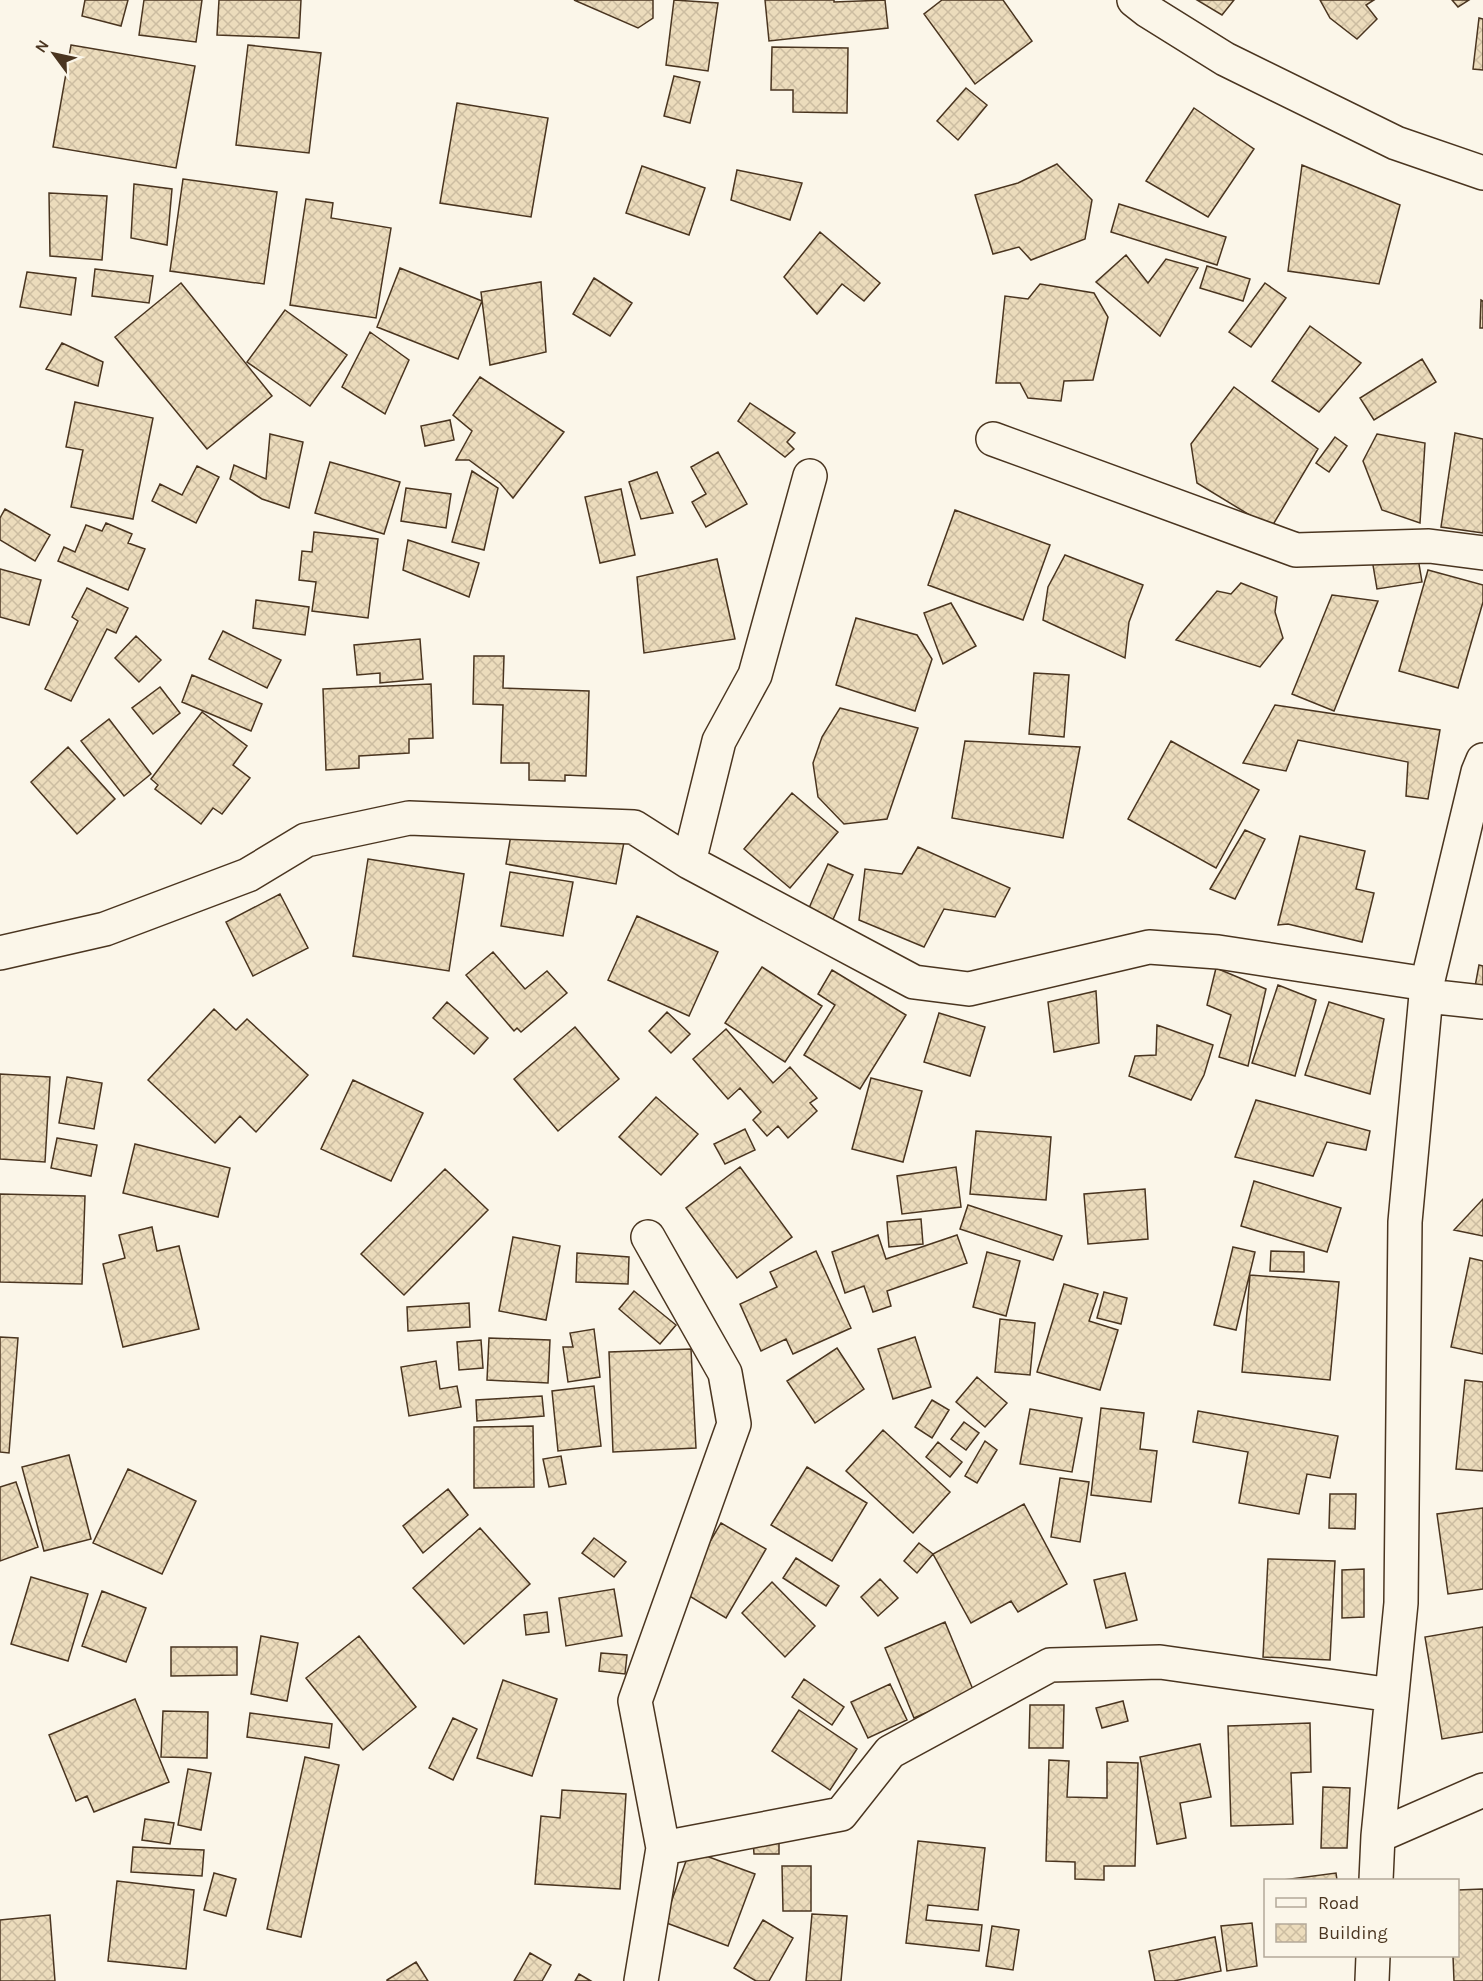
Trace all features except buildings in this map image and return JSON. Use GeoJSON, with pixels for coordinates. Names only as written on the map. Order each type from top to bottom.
{"type":"FeatureCollection","features":[{"type":"Feature","properties":{"kind":"street"},"geometry":{"type":"LineString","coordinates":[[1134,0],[1225,59],[1396,143],[1483,173]]}},
{"type":"Feature","properties":{"kind":"street"},"geometry":{"type":"LineString","coordinates":[[993,439],[1296,550],[1429,546],[1483,553]]}},
{"type":"Feature","properties":{"kind":"street"},"geometry":{"type":"LineString","coordinates":[[689,862],[719,741],[755,675],[810,477]]}},
{"type":"Feature","properties":{"kind":"street"},"geometry":{"type":"LineString","coordinates":[[1376,1879],[1378,1836],[1401,1603],[1405,1222],[1427,990],[1478,772],[1483,760]]}},
{"type":"Feature","properties":{"kind":"street"},"geometry":{"type":"LineString","coordinates":[[0,953],[105,929],[248,875],[306,840],[409,818],[634,827],[689,862],[914,982],[969,989],[1149,947],[1218,952],[1483,1002]]}},
{"type":"Feature","properties":{"kind":"street"},"geometry":{"type":"LineString","coordinates":[[640,1981],[663,1848],[635,1701],[734,1424],[725,1373],[648,1237]]}},
{"type":"Feature","properties":{"kind":"street"},"geometry":{"type":"LineString","coordinates":[[663,1848],[841,1814],[890,1752],[1050,1665],[1160,1662],[1392,1695]]}},
{"type":"Feature","properties":{"kind":"street"},"geometry":{"type":"LineString","coordinates":[[1378,1836],[1483,1790]]}},
{"type":"Feature","properties":{"kind":"street"},"geometry":{"type":"LineString","coordinates":[[1372,1981],[1373,1957]]}}]}
